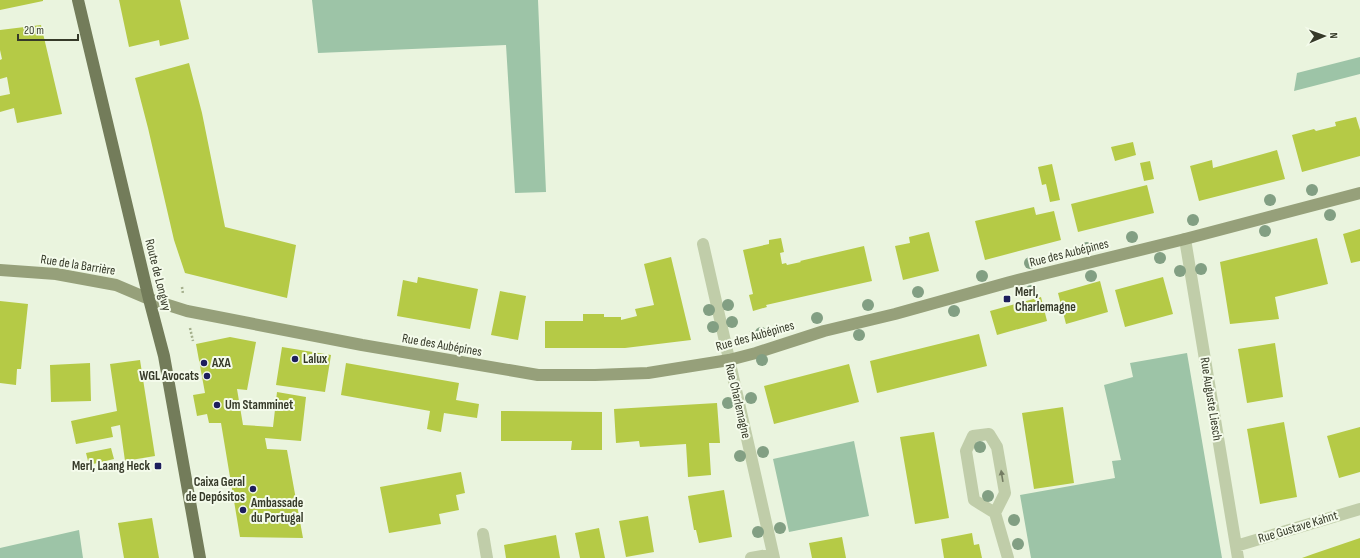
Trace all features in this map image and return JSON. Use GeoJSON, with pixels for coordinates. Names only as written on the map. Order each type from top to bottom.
{"type":"FeatureCollection","features":[{"type":"Feature","properties":{"kind":"main road","name":"Route de Longwy"},"geometry":{"type":"LineString","coordinates":[[78,0],[148,298],[164,356],[200,558]]}},
{"type":"Feature","properties":{"kind":"street","name":"Rue des Aubépines"},"geometry":{"type":"LineString","coordinates":[[148,298],[187,311],[362,345],[538,375],[648,373],[729,360],[824,331],[895,314],[1010,282],[1360,194]]}},
{"type":"Feature","properties":{"kind":"street","name":"Rue Auguste Liesch"},"geometry":{"type":"LineString","coordinates":[[1185,239],[1237,552]]}},
{"type":"Feature","properties":{"kind":"street","name":"Rue Charlemagne"},"geometry":{"type":"LineString","coordinates":[[702,244],[774,556]]}},
{"type":"Feature","properties":{"kind":"street","name":"Rue de la Barrière"},"geometry":{"type":"LineString","coordinates":[[0,270],[56,274],[116,285],[148,298]]}},
{"type":"Feature","properties":{"kind":"street"},"geometry":{"type":"LineString","coordinates":[[995,513],[974,500],[966,451],[973,436],[989,434],[997,447],[1005,492],[995,513],[1008,558]]}},
{"type":"Feature","properties":{"kind":"street","name":"Rue Gustave Kahnt"},"geometry":{"type":"LineString","coordinates":[[1237,552],[1360,509]]}},
{"type":"Feature","properties":{"kind":"street"},"geometry":{"type":"LineString","coordinates":[[483,534],[487,558]]}},
{"type":"Feature","properties":{"kind":"street"},"geometry":{"type":"LineString","coordinates":[[751,558],[774,556]]}},
{"type":"Feature","properties":{"kind":"green space"},"geometry":{"type":"Polygon","coordinates":[[[312,0],[538,0],[546,192],[515,193],[506,45],[318,53],[312,0]]]}},
{"type":"Feature","properties":{"kind":"green space"},"geometry":{"type":"Polygon","coordinates":[[[1360,57],[1360,74],[1294,91],[1297,73],[1360,57]]]}},
{"type":"Feature","properties":{"kind":"green space"},"geometry":{"type":"Polygon","coordinates":[[[1187,353],[1222,558],[1031,558],[1020,495],[1115,478],[1112,461],[1121,460],[1104,385],[1133,377],[1130,363],[1187,353]]]}},
{"type":"Feature","properties":{"kind":"green space"},"geometry":{"type":"Polygon","coordinates":[[[854,441],[869,516],[789,532],[773,459],[854,441]]]}},
{"type":"Feature","properties":{"kind":"green space"},"geometry":{"type":"Polygon","coordinates":[[[79,530],[83,558],[0,558],[0,548],[79,530]]]}},
{"type":"Feature","properties":{"kind":"building"},"geometry":{"type":"Polygon","coordinates":[[[0,0],[43,0],[43,1],[0,10],[0,0]]]}},
{"type":"Feature","properties":{"kind":"building"},"geometry":{"type":"Polygon","coordinates":[[[119,0],[180,0],[189,39],[160,46],[159,40],[129,47],[119,0]]]}},
{"type":"Feature","properties":{"kind":"building"},"geometry":{"type":"Polygon","coordinates":[[[41,25],[62,114],[17,123],[14,108],[0,112],[0,96],[10,94],[7,77],[0,79],[0,60],[2,59],[0,50],[0,30],[41,25]]]}},
{"type":"Feature","properties":{"kind":"building"},"geometry":{"type":"Polygon","coordinates":[[[189,63],[202,113],[225,227],[296,245],[287,298],[185,273],[174,240],[135,78],[189,63]]]}},
{"type":"Feature","properties":{"kind":"building"},"geometry":{"type":"Polygon","coordinates":[[[1356,117],[1360,130],[1360,156],[1302,172],[1292,135],[1314,129],[1316,131],[1336,126],[1335,122],[1356,117]]]}},
{"type":"Feature","properties":{"kind":"building"},"geometry":{"type":"Polygon","coordinates":[[[1133,142],[1136,155],[1115,161],[1111,147],[1133,142]]]}},
{"type":"Feature","properties":{"kind":"building"},"geometry":{"type":"Polygon","coordinates":[[[1277,150],[1285,179],[1199,201],[1190,166],[1212,160],[1213,168],[1277,150]]]}},
{"type":"Feature","properties":{"kind":"building"},"geometry":{"type":"Polygon","coordinates":[[[1150,161],[1154,179],[1144,181],[1140,163],[1150,161]]]}},
{"type":"Feature","properties":{"kind":"building"},"geometry":{"type":"Polygon","coordinates":[[[1052,164],[1060,200],[1050,202],[1046,184],[1042,185],[1038,167],[1052,164]]]}},
{"type":"Feature","properties":{"kind":"building"},"geometry":{"type":"Polygon","coordinates":[[[1147,185],[1154,213],[1078,232],[1071,204],[1147,185]]]}},
{"type":"Feature","properties":{"kind":"building"},"geometry":{"type":"Polygon","coordinates":[[[1034,207],[1036,215],[1054,211],[1061,240],[985,260],[975,221],[1034,207]]]}},
{"type":"Feature","properties":{"kind":"building"},"geometry":{"type":"Polygon","coordinates":[[[1360,229],[1360,261],[1351,263],[1343,234],[1360,229]]]}},
{"type":"Feature","properties":{"kind":"building"},"geometry":{"type":"Polygon","coordinates":[[[929,232],[939,271],[903,280],[895,246],[910,243],[909,237],[929,232]]]}},
{"type":"Feature","properties":{"kind":"building"},"geometry":{"type":"Polygon","coordinates":[[[781,238],[784,252],[780,253],[782,264],[786,263],[787,265],[864,246],[872,281],[766,305],[767,307],[753,311],[749,295],[753,294],[743,250],[769,244],[769,240],[781,238]]]}},
{"type":"Feature","properties":{"kind":"building"},"geometry":{"type":"Polygon","coordinates":[[[1317,238],[1328,284],[1275,297],[1279,319],[1230,324],[1220,262],[1317,238]]]}},
{"type":"Feature","properties":{"kind":"building"},"geometry":{"type":"Polygon","coordinates":[[[671,257],[691,340],[625,348],[545,348],[545,321],[583,321],[583,314],[604,314],[604,317],[621,317],[621,320],[637,316],[635,309],[654,305],[644,264],[671,257]]]}},
{"type":"Feature","properties":{"kind":"building"},"geometry":{"type":"Polygon","coordinates":[[[418,277],[478,289],[470,329],[397,316],[403,280],[417,283],[418,277]]]}},
{"type":"Feature","properties":{"kind":"building"},"geometry":{"type":"Polygon","coordinates":[[[1163,277],[1173,314],[1125,327],[1115,290],[1163,277]]]}},
{"type":"Feature","properties":{"kind":"building"},"geometry":{"type":"Polygon","coordinates":[[[1100,281],[1108,312],[1066,324],[1058,293],[1100,281]]]}},
{"type":"Feature","properties":{"kind":"building"},"geometry":{"type":"Polygon","coordinates":[[[500,291],[526,296],[518,340],[491,335],[500,291]]]}},
{"type":"Feature","properties":{"kind":"building"},"geometry":{"type":"Polygon","coordinates":[[[1041,297],[1047,321],[997,335],[990,311],[1041,297]]]}},
{"type":"Feature","properties":{"kind":"building"},"geometry":{"type":"Polygon","coordinates":[[[0,301],[28,304],[21,369],[17,369],[16,385],[0,383],[0,301]]]}},
{"type":"Feature","properties":{"kind":"building"},"geometry":{"type":"Polygon","coordinates":[[[979,334],[987,366],[877,393],[870,361],[979,334]]]}},
{"type":"Feature","properties":{"kind":"building"},"geometry":{"type":"Polygon","coordinates":[[[230,337],[256,342],[247,390],[237,389],[243,425],[273,427],[277,392],[306,397],[301,441],[265,438],[267,449],[287,450],[303,538],[240,537],[221,423],[209,423],[207,414],[197,416],[193,395],[205,393],[196,344],[230,337]]]}},
{"type":"Feature","properties":{"kind":"building"},"geometry":{"type":"Polygon","coordinates":[[[1275,343],[1283,397],[1247,403],[1238,349],[1275,343]]]}},
{"type":"Feature","properties":{"kind":"building"},"geometry":{"type":"Polygon","coordinates":[[[282,347],[331,355],[325,392],[276,385],[282,347]]]}},
{"type":"Feature","properties":{"kind":"building"},"geometry":{"type":"Polygon","coordinates":[[[140,360],[155,456],[125,461],[120,425],[111,427],[113,437],[76,444],[71,421],[117,411],[110,364],[140,360]]]}},
{"type":"Feature","properties":{"kind":"building"},"geometry":{"type":"Polygon","coordinates":[[[90,363],[91,401],[51,402],[50,365],[90,363]]]}},
{"type":"Feature","properties":{"kind":"building"},"geometry":{"type":"Polygon","coordinates":[[[346,363],[459,383],[456,400],[479,404],[477,418],[444,413],[441,432],[427,429],[430,411],[341,395],[346,363]]]}},
{"type":"Feature","properties":{"kind":"building"},"geometry":{"type":"Polygon","coordinates":[[[849,364],[859,402],[774,424],[764,386],[849,364]]]}},
{"type":"Feature","properties":{"kind":"building"},"geometry":{"type":"Polygon","coordinates":[[[717,403],[720,443],[709,443],[711,475],[688,477],[686,444],[640,447],[639,441],[616,443],[614,409],[717,403]]]}},
{"type":"Feature","properties":{"kind":"building"},"geometry":{"type":"Polygon","coordinates":[[[1063,407],[1074,483],[1034,489],[1022,413],[1063,407]]]}},
{"type":"Feature","properties":{"kind":"building"},"geometry":{"type":"Polygon","coordinates":[[[501,411],[602,412],[602,450],[571,450],[572,441],[501,441],[501,411]]]}},
{"type":"Feature","properties":{"kind":"building"},"geometry":{"type":"Polygon","coordinates":[[[1284,422],[1297,497],[1260,504],[1247,429],[1284,422]]]}},
{"type":"Feature","properties":{"kind":"building"},"geometry":{"type":"Polygon","coordinates":[[[1360,427],[1360,472],[1339,478],[1327,436],[1360,427]]]}},
{"type":"Feature","properties":{"kind":"building"},"geometry":{"type":"Polygon","coordinates":[[[934,432],[949,518],[915,524],[900,437],[934,432]]]}},
{"type":"Feature","properties":{"kind":"building"},"geometry":{"type":"Polygon","coordinates":[[[111,448],[114,459],[89,465],[86,453],[111,448]]]}},
{"type":"Feature","properties":{"kind":"building"},"geometry":{"type":"Polygon","coordinates":[[[461,472],[465,493],[456,495],[459,510],[439,514],[441,524],[389,533],[380,487],[461,472]]]}},
{"type":"Feature","properties":{"kind":"building"},"geometry":{"type":"Polygon","coordinates":[[[724,490],[732,537],[699,543],[696,530],[694,530],[688,496],[724,490]]]}},
{"type":"Feature","properties":{"kind":"building"},"geometry":{"type":"Polygon","coordinates":[[[648,516],[654,552],[626,557],[619,521],[648,516]]]}},
{"type":"Feature","properties":{"kind":"building"},"geometry":{"type":"Polygon","coordinates":[[[152,518],[159,558],[124,558],[118,523],[152,518]]]}},
{"type":"Feature","properties":{"kind":"building"},"geometry":{"type":"Polygon","coordinates":[[[599,528],[605,558],[580,558],[575,533],[599,528]]]}},
{"type":"Feature","properties":{"kind":"building"},"geometry":{"type":"Polygon","coordinates":[[[972,533],[974,545],[979,544],[982,558],[944,558],[941,539],[972,533]]]}},
{"type":"Feature","properties":{"kind":"building"},"geometry":{"type":"Polygon","coordinates":[[[556,535],[560,558],[506,558],[504,545],[556,535]]]}},
{"type":"Feature","properties":{"kind":"building"},"geometry":{"type":"Polygon","coordinates":[[[842,537],[846,558],[812,558],[809,543],[842,537]]]}},
{"type":"Feature","properties":{"kind":"building"},"geometry":{"type":"Polygon","coordinates":[[[1360,538],[1360,558],[1302,558],[1313,554],[1360,538]]]}},
{"type":"Feature","properties":{"kind":"place","name":"Merl, Charlemagne"},"geometry":{"type":"Point","coordinates":[1007,299]}},
{"type":"Feature","properties":{"kind":"place","name":"Lalux"},"geometry":{"type":"Point","coordinates":[295,359]}},
{"type":"Feature","properties":{"kind":"place","name":"AXA"},"geometry":{"type":"Point","coordinates":[204,363]}},
{"type":"Feature","properties":{"kind":"place","name":"WGL Avocats"},"geometry":{"type":"Point","coordinates":[207,376]}},
{"type":"Feature","properties":{"kind":"place","name":"Um Stamminet"},"geometry":{"type":"Point","coordinates":[217,405]}},
{"type":"Feature","properties":{"kind":"place","name":"Merl, Laang Heck"},"geometry":{"type":"Point","coordinates":[158,466]}},
{"type":"Feature","properties":{"kind":"place","name":"Caixa Geral de Depósitos"},"geometry":{"type":"Point","coordinates":[253,489]}},
{"type":"Feature","properties":{"kind":"place","name":"Ambassade du Portugal"},"geometry":{"type":"Point","coordinates":[243,510]}}]}
